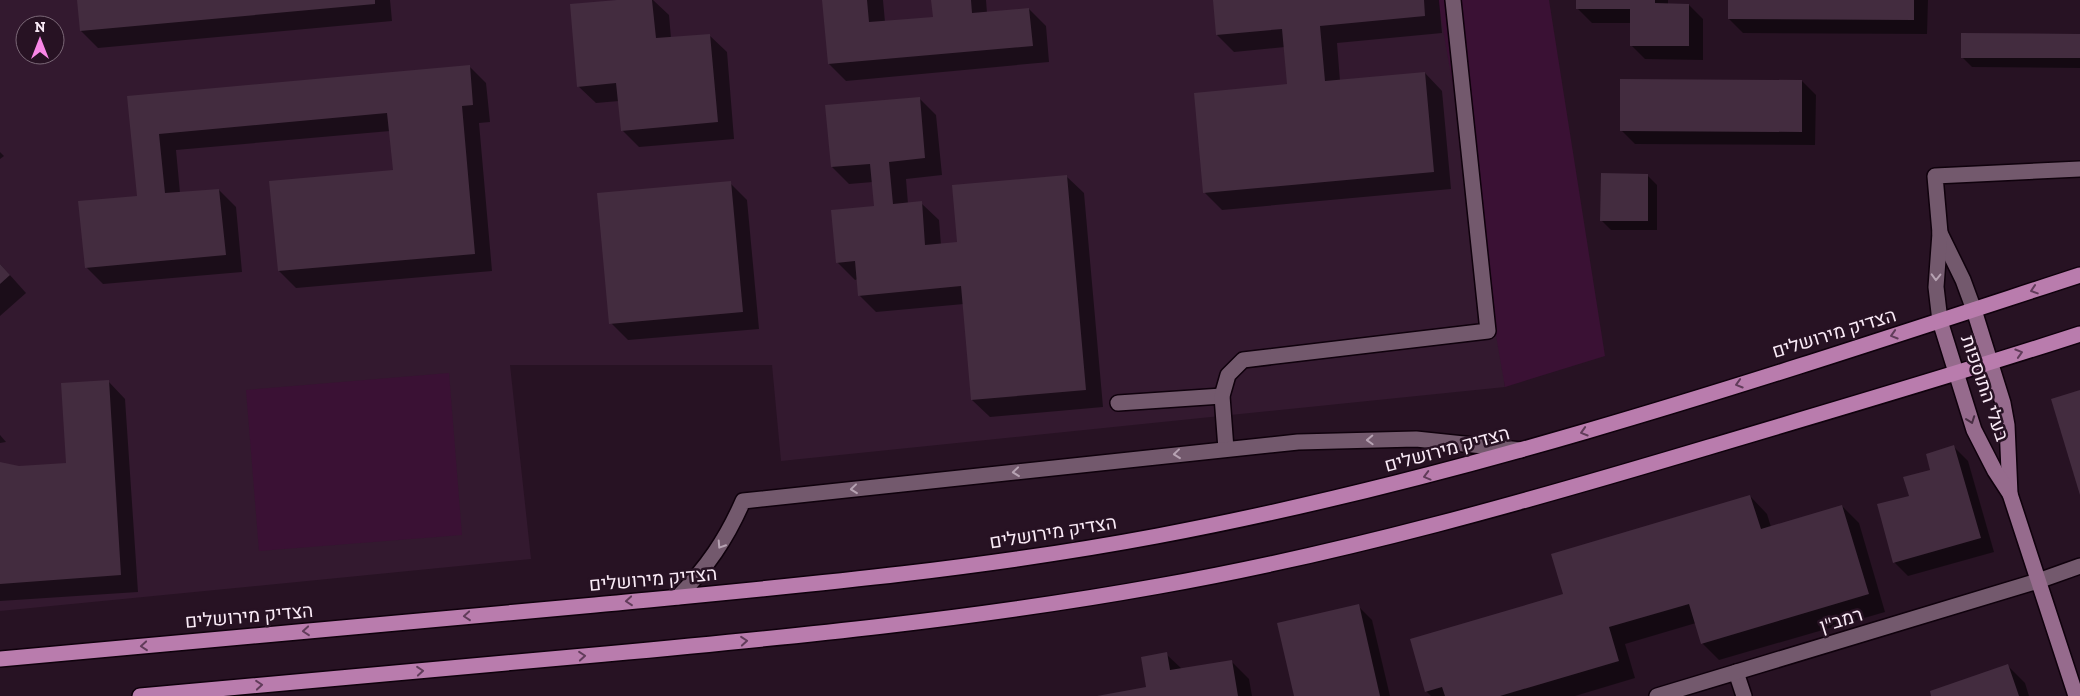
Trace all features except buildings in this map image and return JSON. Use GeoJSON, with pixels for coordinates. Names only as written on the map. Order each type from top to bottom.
{"type":"FeatureCollection","features":[{"type":"Feature","properties":{"kind":"main road","name":"הצדיק מירושלים"},"geometry":{"type":"LineString","coordinates":[[0,659],[795,587],[1017,559],[1152,537],[1248,518],[1401,483],[1523,450],[1974,310],[2080,274]]}},
{"type":"Feature","properties":{"kind":"main road"},"geometry":{"type":"LineString","coordinates":[[140,696],[800,636],[1034,607],[1161,586],[1258,567],[1413,531],[1578,486],[1956,374],[2080,334]]}},
{"type":"Feature","properties":{"kind":"street"},"geometry":{"type":"LineString","coordinates":[[1226,449],[1222,396],[1228,375],[1243,360],[1488,331],[1454,0]]}},
{"type":"Feature","properties":{"kind":"street"},"geometry":{"type":"LineString","coordinates":[[1940,320],[1936,287],[1940,232],[1935,176],[2080,169]]}},
{"type":"Feature","properties":{"kind":"street"},"geometry":{"type":"LineString","coordinates":[[1940,232],[1963,280],[1974,310]]}},
{"type":"Feature","properties":{"kind":"street","name":"בעלי התוספות"},"geometry":{"type":"LineString","coordinates":[[1974,310],[2007,425],[2010,494],[2076,696]]}},
{"type":"Feature","properties":{"kind":"street","name":"בעלי התוספות"},"geometry":{"type":"LineString","coordinates":[[1940,320],[1974,430],[1995,471],[2010,494]]}},
{"type":"Feature","properties":{"kind":"street"},"geometry":{"type":"LineString","coordinates":[[1118,403],[1222,396]]}},
{"type":"Feature","properties":{"kind":"street"},"geometry":{"type":"LineString","coordinates":[[678,597],[699,575],[718,550],[743,501],[1298,442],[1416,439],[1523,450]]}},
{"type":"Feature","properties":{"kind":"street","name":"רמב\"ן"},"geometry":{"type":"LineString","coordinates":[[1657,696],[2038,582],[2080,566]]}},
{"type":"Feature","properties":{"kind":"street"},"geometry":{"type":"LineString","coordinates":[[1736,672],[1744,696]]}},
{"type":"Feature","properties":{"kind":"shaded area"},"geometry":{"type":"Polygon","coordinates":[[[0,0],[1463,0],[1505,387],[781,461],[772,365],[510,365],[531,559],[0,611],[0,0]]]}},
{"type":"Feature","properties":{"kind":"shaded area"},"geometry":{"type":"Polygon","coordinates":[[[1438,0],[1549,0],[1605,356],[1505,387],[1438,0]]]}},
{"type":"Feature","properties":{"kind":"shaded area"},"geometry":{"type":"Polygon","coordinates":[[[449,373],[462,535],[259,551],[246,390],[449,373]]]}}]}
